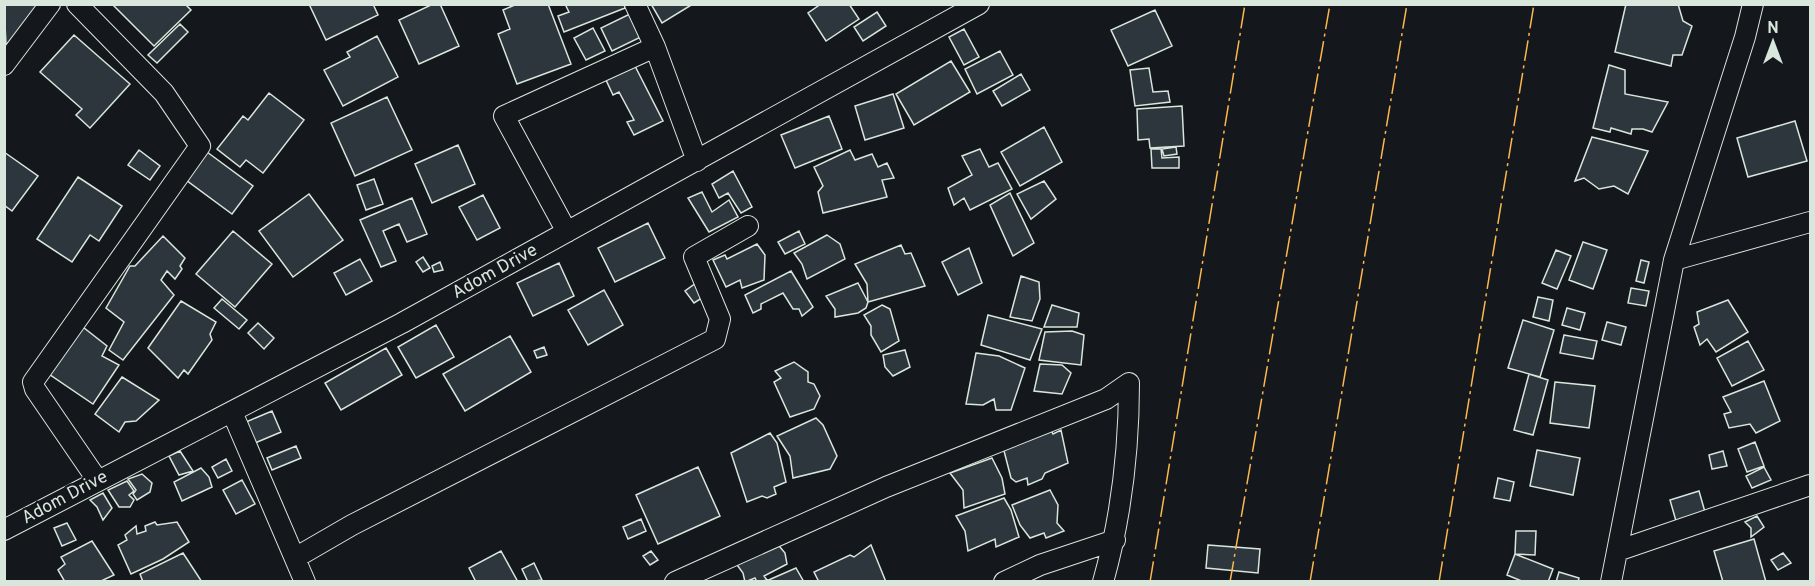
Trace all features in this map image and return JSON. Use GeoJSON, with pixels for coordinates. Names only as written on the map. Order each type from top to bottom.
{"type":"FeatureCollection","features":[{"type":"Feature","properties":{"kind":"street"},"geometry":{"type":"LineString","coordinates":[[4,65],[50,4]]}},
{"type":"Feature","properties":{"kind":"street"},"geometry":{"type":"LineString","coordinates":[[77,4],[164,93],[200,146],[33,382],[35,389],[98,481]]}},
{"type":"Feature","properties":{"kind":"street"},"geometry":{"type":"LineString","coordinates":[[635,4],[656,47],[697,161]]}},
{"type":"Feature","properties":{"kind":"street","name":"Adom Drive"},"geometry":{"type":"LineString","coordinates":[[4,530],[232,412],[567,232],[980,4]]}},
{"type":"Feature","properties":{"kind":"street"},"geometry":{"type":"LineString","coordinates":[[1611,582],[1674,260],[1742,48],[1753,4]]}},
{"type":"Feature","properties":{"kind":"street"},"geometry":{"type":"LineString","coordinates":[[567,232],[504,116],[656,47]]}},
{"type":"Feature","properties":{"kind":"street"},"geometry":{"type":"LineString","coordinates":[[1674,260],[1810,222]]}},
{"type":"Feature","properties":{"kind":"street"},"geometry":{"type":"LineString","coordinates":[[295,558],[352,525],[715,339],[720,319],[694,257],[748,226]]}},
{"type":"Feature","properties":{"kind":"street"},"geometry":{"type":"LineString","coordinates":[[675,582],[886,487],[1106,399],[1129,383],[1129,412],[1115,540],[1103,582]]}},
{"type":"Feature","properties":{"kind":"street"},"geometry":{"type":"LineString","coordinates":[[232,412],[305,582]]}},
{"type":"Feature","properties":{"kind":"street"},"geometry":{"type":"LineString","coordinates":[[1617,550],[1810,484]]}},
{"type":"Feature","properties":{"kind":"street"},"geometry":{"type":"LineString","coordinates":[[1004,582],[1040,566],[1115,540]]}},
{"type":"Feature","properties":{"kind":"building"},"geometry":{"type":"Polygon","coordinates":[[[4,4],[46,4],[6,45],[4,4]]]}},
{"type":"Feature","properties":{"kind":"building"},"geometry":{"type":"Polygon","coordinates":[[[112,4],[185,4],[191,10],[154,46],[112,4]]]}},
{"type":"Feature","properties":{"kind":"building"},"geometry":{"type":"Polygon","coordinates":[[[309,4],[373,4],[378,15],[326,40],[309,4]]]}},
{"type":"Feature","properties":{"kind":"building"},"geometry":{"type":"Polygon","coordinates":[[[433,4],[440,4],[459,46],[419,64],[399,20],[433,4]]]}},
{"type":"Feature","properties":{"kind":"building"},"geometry":{"type":"Polygon","coordinates":[[[517,4],[548,4],[571,64],[517,84],[498,34],[510,29],[503,10],[517,4]]]}},
{"type":"Feature","properties":{"kind":"building"},"geometry":{"type":"Polygon","coordinates":[[[565,4],[624,4],[625,8],[564,32],[558,16],[569,12],[565,4]]]}},
{"type":"Feature","properties":{"kind":"building"},"geometry":{"type":"Polygon","coordinates":[[[651,4],[693,4],[662,23],[651,4]]]}},
{"type":"Feature","properties":{"kind":"building"},"geometry":{"type":"Polygon","coordinates":[[[821,4],[849,4],[859,19],[826,41],[808,13],[821,4]]]}},
{"type":"Feature","properties":{"kind":"building"},"geometry":{"type":"Polygon","coordinates":[[[1626,4],[1678,4],[1683,21],[1692,26],[1682,55],[1673,55],[1671,66],[1615,52],[1626,4]]]}},
{"type":"Feature","properties":{"kind":"building"},"geometry":{"type":"Polygon","coordinates":[[[1155,10],[1172,46],[1128,66],[1111,30],[1155,10]]]}},
{"type":"Feature","properties":{"kind":"building"},"geometry":{"type":"Polygon","coordinates":[[[636,11],[647,34],[612,51],[601,28],[636,11]]]}},
{"type":"Feature","properties":{"kind":"building"},"geometry":{"type":"Polygon","coordinates":[[[877,12],[886,26],[863,41],[854,27],[877,12]]]}},
{"type":"Feature","properties":{"kind":"building"},"geometry":{"type":"Polygon","coordinates":[[[180,24],[188,32],[157,63],[148,55],[180,24]]]}},
{"type":"Feature","properties":{"kind":"building"},"geometry":{"type":"Polygon","coordinates":[[[593,28],[605,51],[586,60],[574,38],[593,28]]]}},
{"type":"Feature","properties":{"kind":"building"},"geometry":{"type":"Polygon","coordinates":[[[964,29],[979,57],[964,65],[949,37],[964,29]]]}},
{"type":"Feature","properties":{"kind":"building"},"geometry":{"type":"Polygon","coordinates":[[[74,35],[130,84],[90,128],[76,115],[82,109],[40,72],[74,35]]]}},
{"type":"Feature","properties":{"kind":"building"},"geometry":{"type":"Polygon","coordinates":[[[377,36],[398,77],[343,106],[324,70],[350,57],[347,52],[377,36]]]}},
{"type":"Feature","properties":{"kind":"building"},"geometry":{"type":"Polygon","coordinates":[[[1000,51],[1013,75],[977,94],[965,69],[1000,51]]]}},
{"type":"Feature","properties":{"kind":"building"},"geometry":{"type":"Polygon","coordinates":[[[951,61],[970,92],[914,125],[896,94],[951,61]]]}},
{"type":"Feature","properties":{"kind":"building"},"geometry":{"type":"Polygon","coordinates":[[[1609,65],[1625,70],[1625,94],[1668,102],[1652,132],[1632,129],[1631,134],[1611,128],[1610,132],[1593,128],[1609,65]]]}},
{"type":"Feature","properties":{"kind":"building"},"geometry":{"type":"Polygon","coordinates":[[[635,66],[663,121],[634,135],[627,122],[634,120],[619,92],[613,95],[606,80],[635,66]]]}},
{"type":"Feature","properties":{"kind":"building"},"geometry":{"type":"Polygon","coordinates":[[[1149,68],[1153,92],[1168,91],[1170,102],[1135,106],[1130,70],[1149,68]]]}},
{"type":"Feature","properties":{"kind":"building"},"geometry":{"type":"Polygon","coordinates":[[[1021,74],[1030,90],[1002,106],[993,91],[1021,74]]]}},
{"type":"Feature","properties":{"kind":"building"},"geometry":{"type":"Polygon","coordinates":[[[269,93],[304,120],[263,173],[246,160],[240,167],[217,149],[243,116],[248,120],[269,93]]]}},
{"type":"Feature","properties":{"kind":"building"},"geometry":{"type":"Polygon","coordinates":[[[893,94],[904,128],[865,140],[855,106],[893,94]]]}},
{"type":"Feature","properties":{"kind":"building"},"geometry":{"type":"Polygon","coordinates":[[[387,97],[412,150],[355,176],[331,123],[387,97]]]}},
{"type":"Feature","properties":{"kind":"building"},"geometry":{"type":"Polygon","coordinates":[[[1182,106],[1184,146],[1150,148],[1149,139],[1138,140],[1137,109],[1182,106]]]}},
{"type":"Feature","properties":{"kind":"building"},"geometry":{"type":"Polygon","coordinates":[[[829,116],[842,149],[795,168],[781,135],[829,116]]]}},
{"type":"Feature","properties":{"kind":"building"},"geometry":{"type":"Polygon","coordinates":[[[1795,121],[1807,161],[1748,177],[1737,138],[1795,121]]]}},
{"type":"Feature","properties":{"kind":"building"},"geometry":{"type":"Polygon","coordinates":[[[1044,127],[1062,162],[1020,186],[1001,152],[1044,127]]]}},
{"type":"Feature","properties":{"kind":"building"},"geometry":{"type":"Polygon","coordinates":[[[1592,137],[1648,151],[1628,194],[1614,186],[1599,189],[1584,178],[1575,181],[1592,137]]]}},
{"type":"Feature","properties":{"kind":"building"},"geometry":{"type":"Polygon","coordinates":[[[458,145],[475,184],[432,203],[415,164],[458,145]]]}},
{"type":"Feature","properties":{"kind":"building"},"geometry":{"type":"Polygon","coordinates":[[[1176,147],[1177,154],[1164,156],[1162,149],[1176,147]]]}},
{"type":"Feature","properties":{"kind":"building"},"geometry":{"type":"Polygon","coordinates":[[[980,149],[989,167],[998,163],[1012,189],[970,210],[964,198],[954,205],[948,188],[972,175],[962,156],[980,149]]]}},
{"type":"Feature","properties":{"kind":"building"},"geometry":{"type":"Polygon","coordinates":[[[1151,149],[1161,149],[1162,158],[1179,157],[1179,168],[1152,168],[1151,149]]]}},
{"type":"Feature","properties":{"kind":"building"},"geometry":{"type":"Polygon","coordinates":[[[139,150],[160,166],[150,180],[128,165],[139,150]]]}},
{"type":"Feature","properties":{"kind":"building"},"geometry":{"type":"Polygon","coordinates":[[[850,150],[855,160],[872,154],[878,167],[887,163],[894,178],[882,180],[887,197],[823,213],[818,192],[823,186],[814,167],[850,150]]]}},
{"type":"Feature","properties":{"kind":"building"},"geometry":{"type":"Polygon","coordinates":[[[4,152],[38,176],[12,211],[4,205],[4,152]]]}},
{"type":"Feature","properties":{"kind":"building"},"geometry":{"type":"Polygon","coordinates":[[[207,152],[253,186],[232,214],[186,180],[207,152]]]}},
{"type":"Feature","properties":{"kind":"building"},"geometry":{"type":"Polygon","coordinates":[[[733,171],[752,207],[741,213],[728,193],[719,198],[712,184],[733,171]]]}},
{"type":"Feature","properties":{"kind":"building"},"geometry":{"type":"Polygon","coordinates":[[[78,177],[122,206],[99,241],[90,235],[72,262],[37,239],[78,177]]]}},
{"type":"Feature","properties":{"kind":"building"},"geometry":{"type":"Polygon","coordinates":[[[374,179],[383,204],[366,210],[357,185],[374,179]]]}},
{"type":"Feature","properties":{"kind":"building"},"geometry":{"type":"Polygon","coordinates":[[[1044,181],[1056,199],[1031,219],[1017,194],[1044,181]]]}},
{"type":"Feature","properties":{"kind":"building"},"geometry":{"type":"Polygon","coordinates":[[[702,192],[712,212],[729,200],[738,217],[709,232],[688,198],[702,192]]]}},
{"type":"Feature","properties":{"kind":"building"},"geometry":{"type":"Polygon","coordinates":[[[1010,193],[1034,243],[1013,256],[990,205],[1010,193]]]}},
{"type":"Feature","properties":{"kind":"building"},"geometry":{"type":"Polygon","coordinates":[[[309,194],[343,240],[293,277],[259,231],[309,194]]]}},
{"type":"Feature","properties":{"kind":"building"},"geometry":{"type":"Polygon","coordinates":[[[483,195],[500,228],[477,240],[459,207],[483,195]]]}},
{"type":"Feature","properties":{"kind":"building"},"geometry":{"type":"Polygon","coordinates":[[[412,198],[427,234],[407,242],[399,224],[383,231],[396,261],[381,267],[360,220],[412,198]]]}},
{"type":"Feature","properties":{"kind":"building"},"geometry":{"type":"Polygon","coordinates":[[[648,223],[665,258],[615,282],[598,248],[648,223]]]}},
{"type":"Feature","properties":{"kind":"building"},"geometry":{"type":"Polygon","coordinates":[[[233,231],[272,264],[235,307],[196,274],[233,231]]]}},
{"type":"Feature","properties":{"kind":"building"},"geometry":{"type":"Polygon","coordinates":[[[799,231],[805,244],[785,254],[778,242],[799,231]]]}},
{"type":"Feature","properties":{"kind":"building"},"geometry":{"type":"Polygon","coordinates":[[[827,235],[840,244],[845,259],[807,279],[802,264],[794,253],[827,235]]]}},
{"type":"Feature","properties":{"kind":"building"},"geometry":{"type":"Polygon","coordinates":[[[163,236],[185,258],[180,266],[182,269],[175,279],[167,271],[161,280],[174,295],[123,360],[109,350],[124,322],[106,308],[130,266],[135,266],[163,236]]]}},
{"type":"Feature","properties":{"kind":"building"},"geometry":{"type":"Polygon","coordinates":[[[1583,242],[1607,250],[1593,289],[1569,280],[1583,242]]]}},
{"type":"Feature","properties":{"kind":"building"},"geometry":{"type":"Polygon","coordinates":[[[757,244],[765,255],[764,280],[742,288],[740,280],[726,287],[713,260],[725,255],[727,259],[757,244]]]}},
{"type":"Feature","properties":{"kind":"building"},"geometry":{"type":"Polygon","coordinates":[[[901,245],[905,254],[911,253],[925,286],[868,302],[867,284],[855,264],[901,245]]]}},
{"type":"Feature","properties":{"kind":"building"},"geometry":{"type":"Polygon","coordinates":[[[969,248],[982,283],[958,295],[942,262],[969,248]]]}},
{"type":"Feature","properties":{"kind":"building"},"geometry":{"type":"Polygon","coordinates":[[[1556,250],[1571,256],[1557,289],[1542,283],[1556,250]]]}},
{"type":"Feature","properties":{"kind":"building"},"geometry":{"type":"Polygon","coordinates":[[[423,257],[430,268],[423,272],[416,262],[423,257]]]}},
{"type":"Feature","properties":{"kind":"building"},"geometry":{"type":"Polygon","coordinates":[[[360,259],[372,281],[346,295],[334,273],[360,259]]]}},
{"type":"Feature","properties":{"kind":"building"},"geometry":{"type":"Polygon","coordinates":[[[1641,260],[1649,262],[1644,283],[1636,281],[1641,260]]]}},
{"type":"Feature","properties":{"kind":"building"},"geometry":{"type":"Polygon","coordinates":[[[440,262],[443,270],[434,272],[432,266],[440,262]]]}},
{"type":"Feature","properties":{"kind":"building"},"geometry":{"type":"Polygon","coordinates":[[[559,263],[574,296],[533,316],[517,283],[559,263]]]}},
{"type":"Feature","properties":{"kind":"building"},"geometry":{"type":"Polygon","coordinates":[[[791,271],[813,307],[802,316],[799,309],[793,309],[783,293],[761,304],[761,309],[753,313],[745,295],[791,271]]]}},
{"type":"Feature","properties":{"kind":"building"},"geometry":{"type":"Polygon","coordinates":[[[1021,276],[1039,282],[1040,299],[1032,321],[1010,317],[1021,276]]]}},
{"type":"Feature","properties":{"kind":"building"},"geometry":{"type":"Polygon","coordinates":[[[696,283],[705,296],[694,303],[685,291],[696,283]]]}},
{"type":"Feature","properties":{"kind":"building"},"geometry":{"type":"Polygon","coordinates":[[[858,283],[868,302],[866,308],[858,313],[835,317],[835,309],[826,296],[858,283]]]}},
{"type":"Feature","properties":{"kind":"building"},"geometry":{"type":"Polygon","coordinates":[[[1631,288],[1649,291],[1646,306],[1628,303],[1631,288]]]}},
{"type":"Feature","properties":{"kind":"building"},"geometry":{"type":"Polygon","coordinates":[[[604,290],[623,325],[588,345],[568,310],[604,290]]]}},
{"type":"Feature","properties":{"kind":"building"},"geometry":{"type":"Polygon","coordinates":[[[1538,297],[1553,300],[1549,321],[1533,317],[1538,297]]]}},
{"type":"Feature","properties":{"kind":"building"},"geometry":{"type":"Polygon","coordinates":[[[222,299],[247,320],[239,329],[214,308],[222,299]]]}},
{"type":"Feature","properties":{"kind":"building"},"geometry":{"type":"Polygon","coordinates":[[[1728,300],[1748,332],[1716,352],[1707,339],[1700,345],[1694,327],[1699,324],[1697,312],[1728,300]]]}},
{"type":"Feature","properties":{"kind":"building"},"geometry":{"type":"Polygon","coordinates":[[[181,301],[216,322],[210,334],[212,340],[188,374],[184,370],[178,378],[148,348],[181,301]]]}},
{"type":"Feature","properties":{"kind":"building"},"geometry":{"type":"Polygon","coordinates":[[[882,305],[890,309],[899,341],[881,352],[871,335],[871,326],[864,315],[882,305]]]}},
{"type":"Feature","properties":{"kind":"building"},"geometry":{"type":"Polygon","coordinates":[[[1052,305],[1079,313],[1077,327],[1044,327],[1052,305]]]}},
{"type":"Feature","properties":{"kind":"building"},"geometry":{"type":"Polygon","coordinates":[[[1567,308],[1585,313],[1580,330],[1562,325],[1567,308]]]}},
{"type":"Feature","properties":{"kind":"building"},"geometry":{"type":"Polygon","coordinates":[[[988,315],[1042,329],[1030,360],[981,345],[988,315]]]}},
{"type":"Feature","properties":{"kind":"building"},"geometry":{"type":"Polygon","coordinates":[[[1523,320],[1554,330],[1540,377],[1508,368],[1523,320]]]}},
{"type":"Feature","properties":{"kind":"building"},"geometry":{"type":"Polygon","coordinates":[[[1607,322],[1626,327],[1621,345],[1602,340],[1607,322]]]}},
{"type":"Feature","properties":{"kind":"building"},"geometry":{"type":"Polygon","coordinates":[[[258,323],[274,338],[264,349],[248,333],[258,323]]]}},
{"type":"Feature","properties":{"kind":"building"},"geometry":{"type":"Polygon","coordinates":[[[79,324],[107,346],[102,356],[119,365],[93,404],[43,370],[79,324]]]}},
{"type":"Feature","properties":{"kind":"building"},"geometry":{"type":"Polygon","coordinates":[[[436,325],[454,357],[416,378],[398,347],[436,325]]]}},
{"type":"Feature","properties":{"kind":"building"},"geometry":{"type":"Polygon","coordinates":[[[1072,331],[1084,335],[1081,365],[1039,360],[1045,332],[1072,331]]]}},
{"type":"Feature","properties":{"kind":"building"},"geometry":{"type":"Polygon","coordinates":[[[1564,335],[1597,341],[1593,359],[1560,353],[1564,335]]]}},
{"type":"Feature","properties":{"kind":"building"},"geometry":{"type":"Polygon","coordinates":[[[510,336],[531,372],[465,411],[443,374],[510,336]]]}},
{"type":"Feature","properties":{"kind":"building"},"geometry":{"type":"Polygon","coordinates":[[[1748,341],[1764,370],[1732,386],[1717,358],[1748,341]]]}},
{"type":"Feature","properties":{"kind":"building"},"geometry":{"type":"Polygon","coordinates":[[[544,347],[547,355],[537,358],[534,351],[544,347]]]}},
{"type":"Feature","properties":{"kind":"building"},"geometry":{"type":"Polygon","coordinates":[[[386,348],[402,375],[341,410],[325,383],[386,348]]]}},
{"type":"Feature","properties":{"kind":"building"},"geometry":{"type":"Polygon","coordinates":[[[905,350],[910,367],[893,376],[885,367],[883,355],[905,350]]]}},
{"type":"Feature","properties":{"kind":"building"},"geometry":{"type":"Polygon","coordinates":[[[976,353],[999,356],[1025,368],[1011,410],[996,410],[994,399],[983,405],[966,404],[976,353]]]}},
{"type":"Feature","properties":{"kind":"building"},"geometry":{"type":"Polygon","coordinates":[[[794,362],[808,372],[808,382],[814,384],[820,396],[814,409],[790,417],[774,382],[781,378],[775,371],[794,362]]]}},
{"type":"Feature","properties":{"kind":"building"},"geometry":{"type":"Polygon","coordinates":[[[1040,364],[1062,365],[1071,373],[1062,394],[1034,391],[1040,364]]]}},
{"type":"Feature","properties":{"kind":"building"},"geometry":{"type":"Polygon","coordinates":[[[1529,374],[1548,380],[1533,435],[1514,430],[1529,374]]]}},
{"type":"Feature","properties":{"kind":"building"},"geometry":{"type":"Polygon","coordinates":[[[122,377],[159,400],[136,421],[125,422],[119,432],[95,414],[122,377]]]}},
{"type":"Feature","properties":{"kind":"building"},"geometry":{"type":"Polygon","coordinates":[[[1764,381],[1780,421],[1756,433],[1750,424],[1729,428],[1724,414],[1731,412],[1723,397],[1764,381]]]}},
{"type":"Feature","properties":{"kind":"building"},"geometry":{"type":"Polygon","coordinates":[[[1555,382],[1595,386],[1589,428],[1550,423],[1555,382]]]}},
{"type":"Feature","properties":{"kind":"building"},"geometry":{"type":"Polygon","coordinates":[[[272,411],[281,432],[255,443],[246,422],[272,411]]]}},
{"type":"Feature","properties":{"kind":"building"},"geometry":{"type":"Polygon","coordinates":[[[816,418],[823,425],[837,456],[830,469],[793,478],[790,456],[777,436],[816,418]]]}},
{"type":"Feature","properties":{"kind":"building"},"geometry":{"type":"Polygon","coordinates":[[[1051,430],[1053,434],[1061,430],[1068,463],[1045,473],[1042,479],[1028,485],[1027,478],[1016,482],[1011,478],[1002,443],[1051,430]]]}},
{"type":"Feature","properties":{"kind":"building"},"geometry":{"type":"Polygon","coordinates":[[[770,433],[777,443],[786,482],[774,487],[776,494],[747,502],[731,453],[770,433]]]}},
{"type":"Feature","properties":{"kind":"building"},"geometry":{"type":"Polygon","coordinates":[[[1755,442],[1764,466],[1747,472],[1738,449],[1755,442]]]}},
{"type":"Feature","properties":{"kind":"building"},"geometry":{"type":"Polygon","coordinates":[[[296,446],[301,458],[272,470],[267,458],[296,446]]]}},
{"type":"Feature","properties":{"kind":"building"},"geometry":{"type":"Polygon","coordinates":[[[1537,450],[1580,458],[1573,495],[1530,486],[1537,450]]]}},
{"type":"Feature","properties":{"kind":"building"},"geometry":{"type":"Polygon","coordinates":[[[180,451],[193,471],[179,475],[169,456],[180,451]]]}},
{"type":"Feature","properties":{"kind":"building"},"geometry":{"type":"Polygon","coordinates":[[[1723,451],[1727,466],[1712,469],[1709,455],[1723,451]]]}},
{"type":"Feature","properties":{"kind":"building"},"geometry":{"type":"Polygon","coordinates":[[[992,458],[1002,478],[1005,494],[964,508],[963,490],[950,473],[992,458]]]}},
{"type":"Feature","properties":{"kind":"building"},"geometry":{"type":"Polygon","coordinates":[[[226,459],[232,471],[218,478],[212,467],[226,459]]]}},
{"type":"Feature","properties":{"kind":"building"},"geometry":{"type":"Polygon","coordinates":[[[698,467],[720,516],[658,544],[636,495],[698,467]]]}},
{"type":"Feature","properties":{"kind":"building"},"geometry":{"type":"Polygon","coordinates":[[[1764,467],[1771,480],[1752,488],[1746,476],[1764,467]]]}},
{"type":"Feature","properties":{"kind":"building"},"geometry":{"type":"Polygon","coordinates":[[[201,468],[209,477],[212,487],[182,501],[174,482],[201,468]]]}},
{"type":"Feature","properties":{"kind":"building"},"geometry":{"type":"Polygon","coordinates":[[[142,474],[152,483],[150,492],[137,500],[133,494],[136,490],[128,479],[142,474]]]}},
{"type":"Feature","properties":{"kind":"building"},"geometry":{"type":"Polygon","coordinates":[[[1498,478],[1514,482],[1510,501],[1494,498],[1498,478]]]}},
{"type":"Feature","properties":{"kind":"building"},"geometry":{"type":"Polygon","coordinates":[[[242,480],[255,504],[236,514],[223,490],[242,480]]]}},
{"type":"Feature","properties":{"kind":"building"},"geometry":{"type":"Polygon","coordinates":[[[127,481],[134,491],[129,495],[134,500],[130,507],[119,507],[108,490],[127,481]]]}},
{"type":"Feature","properties":{"kind":"building"},"geometry":{"type":"Polygon","coordinates":[[[1050,490],[1058,505],[1057,523],[1064,531],[1046,538],[1044,533],[1030,538],[1020,525],[1012,505],[1050,490]]]}},
{"type":"Feature","properties":{"kind":"building"},"geometry":{"type":"Polygon","coordinates":[[[1699,491],[1705,512],[1676,521],[1670,500],[1699,491]]]}},
{"type":"Feature","properties":{"kind":"building"},"geometry":{"type":"Polygon","coordinates":[[[103,493],[112,508],[103,520],[97,507],[90,500],[103,493]]]}},
{"type":"Feature","properties":{"kind":"building"},"geometry":{"type":"Polygon","coordinates":[[[1004,498],[1011,510],[1019,537],[996,547],[995,539],[968,551],[965,531],[956,516],[1004,498]]]}},
{"type":"Feature","properties":{"kind":"building"},"geometry":{"type":"Polygon","coordinates":[[[1757,516],[1764,527],[1751,537],[1751,528],[1745,522],[1757,516]]]}},
{"type":"Feature","properties":{"kind":"building"},"geometry":{"type":"Polygon","coordinates":[[[641,519],[646,531],[628,539],[623,527],[641,519]]]}},
{"type":"Feature","properties":{"kind":"building"},"geometry":{"type":"Polygon","coordinates":[[[155,522],[157,525],[177,522],[189,542],[163,559],[131,574],[118,545],[127,540],[125,535],[136,526],[137,534],[146,531],[145,526],[155,522]]]}},
{"type":"Feature","properties":{"kind":"building"},"geometry":{"type":"Polygon","coordinates":[[[67,523],[76,540],[62,546],[54,528],[67,523]]]}},
{"type":"Feature","properties":{"kind":"building"},"geometry":{"type":"Polygon","coordinates":[[[1516,531],[1536,531],[1535,555],[1515,554],[1516,531]]]}},
{"type":"Feature","properties":{"kind":"building"},"geometry":{"type":"Polygon","coordinates":[[[1754,539],[1766,582],[1723,582],[1714,551],[1754,539]]]}},
{"type":"Feature","properties":{"kind":"building"},"geometry":{"type":"Polygon","coordinates":[[[92,541],[114,575],[99,582],[65,582],[58,570],[65,564],[61,557],[92,541]]]}},
{"type":"Feature","properties":{"kind":"building"},"geometry":{"type":"Polygon","coordinates":[[[775,541],[785,553],[787,564],[764,576],[767,580],[757,582],[755,578],[745,582],[743,573],[735,562],[775,541]]]}},
{"type":"Feature","properties":{"kind":"building"},"geometry":{"type":"Polygon","coordinates":[[[871,545],[886,582],[819,582],[814,572],[850,555],[854,557],[871,545]]]}},
{"type":"Feature","properties":{"kind":"building"},"geometry":{"type":"Polygon","coordinates":[[[1208,545],[1260,549],[1258,573],[1206,568],[1208,545]]]}},
{"type":"Feature","properties":{"kind":"building"},"geometry":{"type":"Polygon","coordinates":[[[501,551],[518,582],[476,582],[469,568],[501,551]]]}},
{"type":"Feature","properties":{"kind":"building"},"geometry":{"type":"Polygon","coordinates":[[[651,551],[658,560],[650,565],[643,556],[651,551]]]}},
{"type":"Feature","properties":{"kind":"building"},"geometry":{"type":"Polygon","coordinates":[[[183,553],[202,582],[143,582],[140,574],[183,553]]]}},
{"type":"Feature","properties":{"kind":"building"},"geometry":{"type":"Polygon","coordinates":[[[1783,553],[1791,563],[1778,570],[1771,560],[1783,553]]]}},
{"type":"Feature","properties":{"kind":"building"},"geometry":{"type":"Polygon","coordinates":[[[1515,554],[1553,569],[1548,582],[1524,582],[1507,575],[1515,554]]]}},
{"type":"Feature","properties":{"kind":"building"},"geometry":{"type":"Polygon","coordinates":[[[534,563],[542,580],[528,582],[522,569],[534,563]]]}},
{"type":"Feature","properties":{"kind":"building"},"geometry":{"type":"Polygon","coordinates":[[[796,568],[804,582],[764,582],[796,568]]]}},
{"type":"Feature","properties":{"kind":"building"},"geometry":{"type":"Polygon","coordinates":[[[1559,572],[1579,578],[1578,582],[1556,582],[1559,572]]]}},
{"type":"Feature","properties":{"kind":"power"},"geometry":{"type":"LineString","coordinates":[[1150,582],[1245,4]]}},
{"type":"Feature","properties":{"kind":"power"},"geometry":{"type":"LineString","coordinates":[[1230,582],[1330,4]]}},
{"type":"Feature","properties":{"kind":"power"},"geometry":{"type":"LineString","coordinates":[[1310,582],[1407,4]]}},
{"type":"Feature","properties":{"kind":"power"},"geometry":{"type":"LineString","coordinates":[[1439,582],[1534,4]]}}]}
